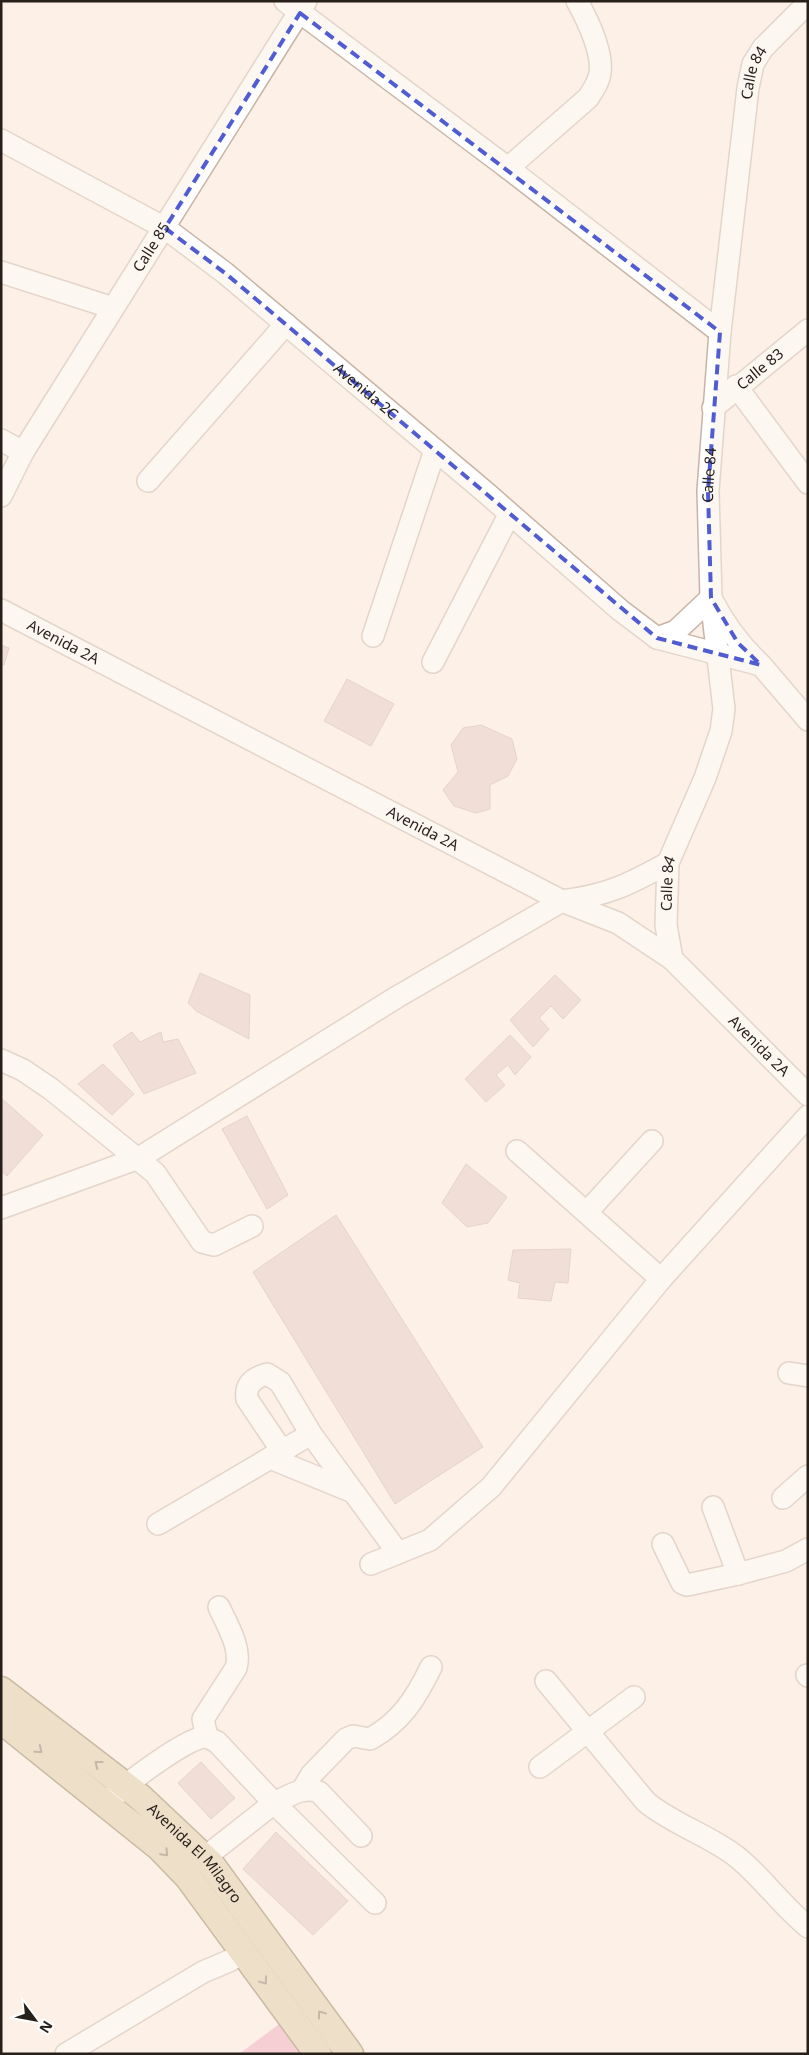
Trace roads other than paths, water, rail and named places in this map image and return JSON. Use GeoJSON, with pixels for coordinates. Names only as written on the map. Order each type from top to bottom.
{"type":"FeatureCollection","features":[{"type":"Feature","properties":{"kind":"main road","name":"Avenida El Milagro"},"geometry":{"type":"LineString","coordinates":[[1,1690],[125,1785],[179,1832],[204,1858],[350,2054]]}},
{"type":"Feature","properties":{"kind":"main road","name":"Avenida El Milagro"},"geometry":{"type":"LineString","coordinates":[[1,1720],[159,1847],[188,1877],[318,2054]]}},
{"type":"Feature","properties":{"kind":"street"},"geometry":{"type":"LineString","coordinates":[[508,168],[588,98],[596,85],[600,74],[600,62],[587,19],[577,1]]}},
{"type":"Feature","properties":{"kind":"street","name":"Calle 84"},"geometry":{"type":"LineString","coordinates":[[672,959],[666,925],[668,863],[705,778],[721,731],[724,709],[711,598],[708,491],[720,332],[748,88],[753,64],[763,48],[808,3]]}},
{"type":"Feature","properties":{"kind":"street"},"geometry":{"type":"LineString","coordinates":[[297,5],[720,332]]}},
{"type":"Feature","properties":{"kind":"street","name":"Calle 85"},"geometry":{"type":"LineString","coordinates":[[1,496],[23,452],[165,228],[297,5]]}},
{"type":"Feature","properties":{"kind":"street","name":"Avenida 2C"},"geometry":{"type":"LineString","coordinates":[[1,140],[165,228],[225,272],[509,515],[657,638],[761,665]]}},
{"type":"Feature","properties":{"kind":"street"},"geometry":{"type":"LineString","coordinates":[[1,272],[113,308]]}},
{"type":"Feature","properties":{"kind":"street"},"geometry":{"type":"LineString","coordinates":[[148,481],[286,324]]}},
{"type":"Feature","properties":{"kind":"street","name":"Calle 83"},"geometry":{"type":"LineString","coordinates":[[713,408],[736,386],[808,330]]}},
{"type":"Feature","properties":{"kind":"street"},"geometry":{"type":"LineString","coordinates":[[736,386],[808,483]]}},
{"type":"Feature","properties":{"kind":"street"},"geometry":{"type":"LineString","coordinates":[[1,440],[23,452]]}},
{"type":"Feature","properties":{"kind":"street"},"geometry":{"type":"LineString","coordinates":[[373,636],[435,450]]}},
{"type":"Feature","properties":{"kind":"street"},"geometry":{"type":"LineString","coordinates":[[433,662],[509,515]]}},
{"type":"Feature","properties":{"kind":"street"},"geometry":{"type":"LineString","coordinates":[[657,638],[676,631],[711,598],[724,625],[738,643],[761,665],[808,720]]}},
{"type":"Feature","properties":{"kind":"street","name":"Avenida 2A"},"geometry":{"type":"LineString","coordinates":[[1,610],[562,901],[618,923],[672,959],[808,1095]]}},
{"type":"Feature","properties":{"kind":"street"},"geometry":{"type":"LineString","coordinates":[[1,1208],[139,1158],[397,997],[562,901],[593,897],[620,889],[668,863]]}},
{"type":"Feature","properties":{"kind":"street"},"geometry":{"type":"LineString","coordinates":[[1,1060],[23,1070],[51,1089],[139,1158],[164,1185],[202,1242],[214,1245],[252,1226]]}},
{"type":"Feature","properties":{"kind":"street"},"geometry":{"type":"LineString","coordinates":[[371,1564],[430,1540],[491,1486],[661,1279],[808,1116]]}},
{"type":"Feature","properties":{"kind":"street"},"geometry":{"type":"LineString","coordinates":[[587,1212],[652,1141]]}},
{"type":"Feature","properties":{"kind":"street"},"geometry":{"type":"LineString","coordinates":[[517,1151],[661,1279]]}},
{"type":"Feature","properties":{"kind":"street"},"geometry":{"type":"LineString","coordinates":[[354,1492],[276,1455],[248,1399],[246,1391],[250,1382],[267,1374],[280,1382],[311,1434],[354,1492],[398,1553]]}},
{"type":"Feature","properties":{"kind":"street"},"geometry":{"type":"LineString","coordinates":[[158,1524],[311,1434]]}},
{"type":"Feature","properties":{"kind":"street"},"geometry":{"type":"LineString","coordinates":[[783,1498],[808,1476]]}},
{"type":"Feature","properties":{"kind":"street"},"geometry":{"type":"LineString","coordinates":[[713,1506],[738,1574]]}},
{"type":"Feature","properties":{"kind":"street"},"geometry":{"type":"LineString","coordinates":[[663,1544],[682,1583],[687,1585],[786,1561],[808,1549]]}},
{"type":"Feature","properties":{"kind":"street"},"geometry":{"type":"LineString","coordinates":[[207,1737],[203,1719],[236,1668],[238,1660],[237,1650],[219,1607]]}},
{"type":"Feature","properties":{"kind":"street"},"geometry":{"type":"LineString","coordinates":[[303,1789],[312,1774],[346,1738],[353,1736],[370,1739],[386,1731],[415,1700],[431,1667]]}},
{"type":"Feature","properties":{"kind":"street"},"geometry":{"type":"LineString","coordinates":[[546,1681],[646,1802],[663,1816],[738,1857],[787,1910],[808,1927]]}},
{"type":"Feature","properties":{"kind":"street"},"geometry":{"type":"LineString","coordinates":[[540,1766],[634,1697]]}},
{"type":"Feature","properties":{"kind":"street"},"geometry":{"type":"LineString","coordinates":[[106,1804],[125,1785],[193,1739],[207,1737],[217,1742],[274,1803],[375,1903]]}},
{"type":"Feature","properties":{"kind":"street"},"geometry":{"type":"LineString","coordinates":[[204,1858],[274,1803],[303,1789],[312,1789],[319,1792],[361,1836]]}},
{"type":"Feature","properties":{"kind":"street"},"geometry":{"type":"LineString","coordinates":[[66,2054],[202,1972],[242,1953]]}}]}
